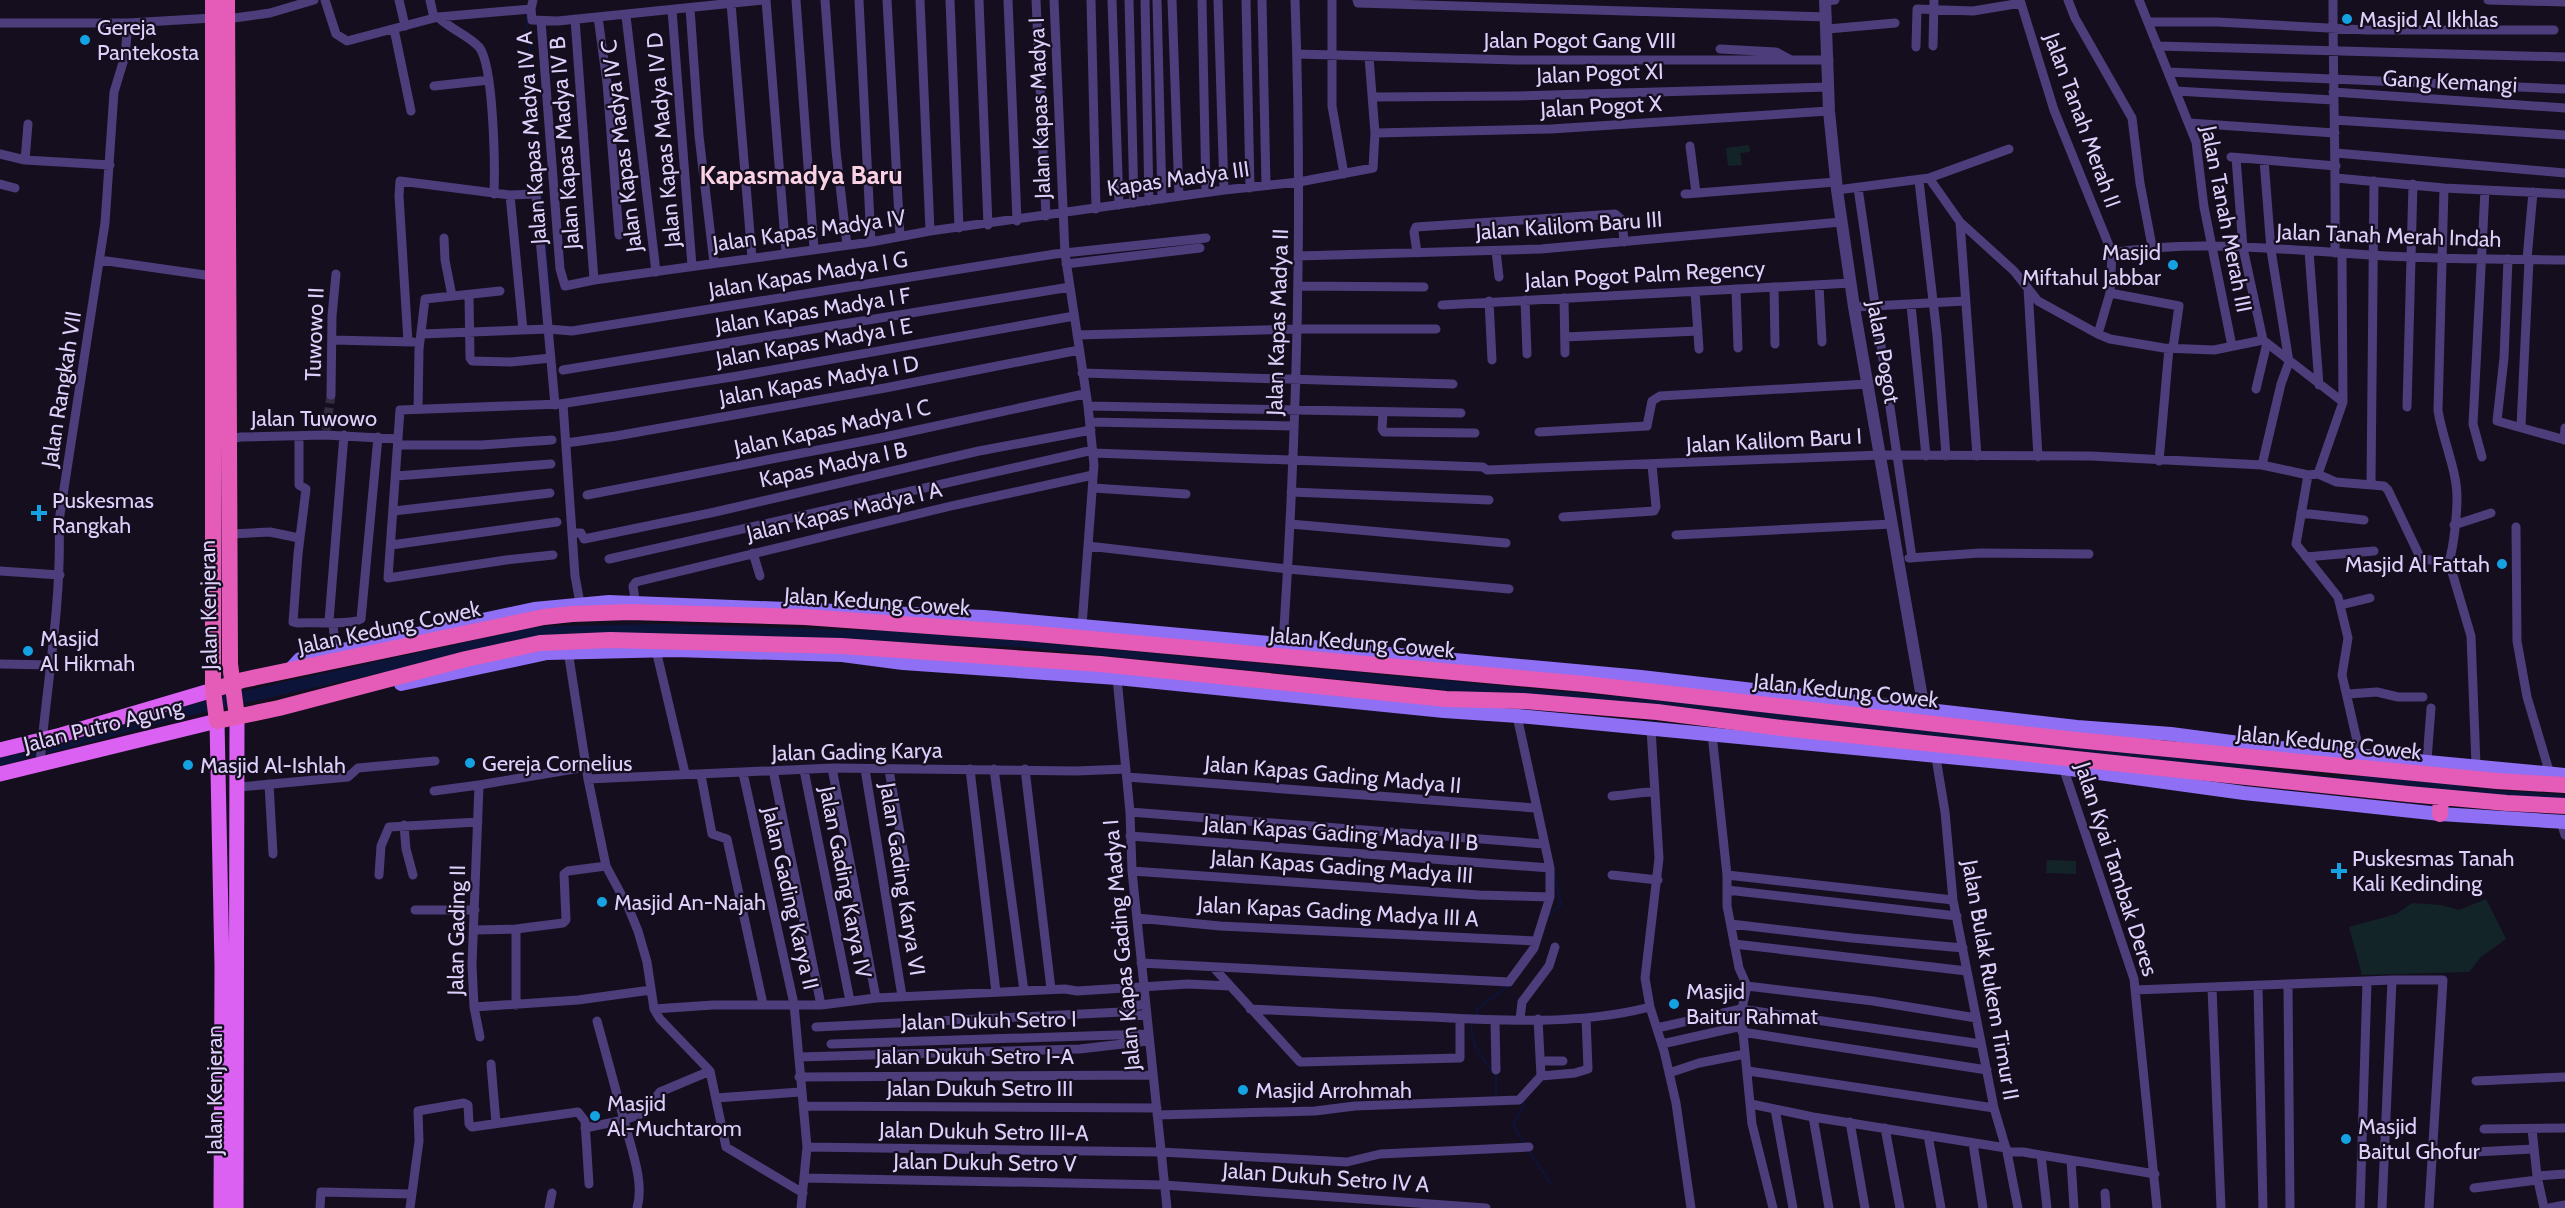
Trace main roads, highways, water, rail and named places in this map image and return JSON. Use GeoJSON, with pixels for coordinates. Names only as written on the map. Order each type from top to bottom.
{"type":"FeatureCollection","features":[{"type":"Feature","properties":{"kind":"highway","name":"Jalan Kenjeran"},"geometry":{"type":"LineString","coordinates":[[213,0],[220,18],[232,686],[237,714]]}},
{"type":"Feature","properties":{"kind":"highway","name":"Jalan Kenjeran"},"geometry":{"type":"LineString","coordinates":[[216,718],[213,692],[213,276],[220,18],[227,0]]}},
{"type":"Feature","properties":{"kind":"highway","name":"Jalan Kedung Cowek"},"geometry":{"type":"LineString","coordinates":[[290,670],[544,617],[576,607],[636,607],[805,617],[897,625],[1017,640],[1457,667],[1586,684],[2077,733],[2337,777]]}},
{"type":"Feature","properties":{"kind":"highway"},"geometry":{"type":"LineString","coordinates":[[897,625],[990,635],[989,647]]}},
{"type":"Feature","properties":{"kind":"highway","name":"Jalan Kedung Cowek"},"geometry":{"type":"LineString","coordinates":[[320,696],[466,658],[540,643],[574,640],[635,645],[989,647],[1100,664],[1445,705],[1520,710],[1658,712],[2062,763],[2337,777],[2358,774],[2565,785]]}},
{"type":"Feature","properties":{"kind":"highway"},"geometry":{"type":"LineString","coordinates":[[1017,640],[1017,653],[1090,660],[1100,664]]}},
{"type":"Feature","properties":{"kind":"highway"},"geometry":{"type":"LineString","coordinates":[[213,692],[290,670]]}},
{"type":"Feature","properties":{"kind":"highway"},"geometry":{"type":"LineString","coordinates":[[216,718],[320,696]]}},
{"type":"Feature","properties":{"kind":"highway","name":"Jalan Kedung Cowek"},"geometry":{"type":"LineString","coordinates":[[2358,774],[2441,805],[2564,821]]}},
{"type":"Feature","properties":{"kind":"main road","name":"Jalan Kedung Cowek"},"geometry":{"type":"LineString","coordinates":[[290,670],[300,659],[534,609],[576,607]]}},
{"type":"Feature","properties":{"kind":"main road","name":"Jalan Kedung Cowek"},"geometry":{"type":"LineString","coordinates":[[636,607],[886,612],[1082,626],[1283,644],[1457,667],[1652,679],[1924,709],[2077,733],[2171,734],[2269,747],[2358,774],[2427,760],[2565,775]]}},
{"type":"Feature","properties":{"kind":"main road","name":"Jalan Kedung Cowek"},"geometry":{"type":"LineString","coordinates":[[320,696],[335,698],[528,656],[635,645],[656,650],[842,655],[903,663],[1445,705]]}},
{"type":"Feature","properties":{"kind":"main road","name":"Jalan Putro Agung"},"geometry":{"type":"LineString","coordinates":[[0,750],[41,742],[213,692]]}},
{"type":"Feature","properties":{"kind":"main road","name":"Jalan Kedung Cowek"},"geometry":{"type":"LineString","coordinates":[[1520,710],[1651,729],[1936,758],[2062,763],[2244,793],[2441,805]]}},
{"type":"Feature","properties":{"kind":"main road","name":"Jalan Kenjeran"},"geometry":{"type":"LineString","coordinates":[[236,1208],[229,1183],[229,1157],[239,787],[237,714]]}},
{"type":"Feature","properties":{"kind":"main road","name":"Jalan Putro Agung"},"geometry":{"type":"LineString","coordinates":[[0,774],[40,760],[216,718]]}},
{"type":"Feature","properties":{"kind":"main road","name":"Jalan Kenjeran"},"geometry":{"type":"LineString","coordinates":[[216,718],[229,1157]]}},
{"type":"Feature","properties":{"kind":"main road","name":"Jalan Kenjeran"},"geometry":{"type":"LineString","coordinates":[[221,1208],[229,1183]]}},
{"type":"Feature","properties":{"kind":"water"},"geometry":{"type":"Polygon","coordinates":[[[662,624],[890,631],[1021,641],[1643,699],[2243,763],[2332,777],[2367,776],[2458,784],[2467,788],[2565,795],[2565,803],[1019,647],[889,642],[509,644],[188,716],[0,766],[0,758],[238,692],[531,628],[662,624]]]}},
{"type":"Feature","properties":{"kind":"waterway"},"geometry":{"type":"LineString","coordinates":[[526,12],[551,305]]}},
{"type":"Feature","properties":{"kind":"waterway"},"geometry":{"type":"LineString","coordinates":[[1548,916],[1561,905],[1554,872]]}},
{"type":"Feature","properties":{"kind":"waterway"},"geometry":{"type":"LineString","coordinates":[[1475,1017],[1479,1007],[1510,985]]}},
{"type":"Feature","properties":{"kind":"waterway"},"geometry":{"type":"LineString","coordinates":[[1472,1022],[1472,1035],[1476,1048],[1492,1070]]}},
{"type":"Feature","properties":{"kind":"waterway"},"geometry":{"type":"LineString","coordinates":[[1496,1074],[1496,1098]]}},
{"type":"Feature","properties":{"kind":"waterway"},"geometry":{"type":"LineString","coordinates":[[1523,1101],[1525,1104],[1513,1125],[1524,1144]]}},
{"type":"Feature","properties":{"kind":"waterway"},"geometry":{"type":"LineString","coordinates":[[1528,1150],[1551,1184]]}},
{"type":"Feature","properties":{"kind":"tunnel"},"geometry":{"type":"LineString","coordinates":[[326,430],[331,395]]}},
{"type":"Feature","properties":{"kind":"place","name":"Masjid Al Ikhlas"},"geometry":{"type":"Point","coordinates":[2347,19]}},
{"type":"Feature","properties":{"kind":"place","name":"Gereja Pantekosta"},"geometry":{"type":"Point","coordinates":[85,40]}},
{"type":"Feature","properties":{"kind":"place","name":"Masjid Miftahul Jabbar"},"geometry":{"type":"Point","coordinates":[2173,265]}},
{"type":"Feature","properties":{"kind":"place","name":"Puskesmas Rangkah"},"geometry":{"type":"Point","coordinates":[39,513]}},
{"type":"Feature","properties":{"kind":"place","name":"Masjid Al Fattah"},"geometry":{"type":"Point","coordinates":[2502,564]}},
{"type":"Feature","properties":{"kind":"place","name":"Masjid Al Hikmah"},"geometry":{"type":"Point","coordinates":[28,651]}},
{"type":"Feature","properties":{"kind":"place","name":"Gereja Cornelius"},"geometry":{"type":"Point","coordinates":[470,763]}},
{"type":"Feature","properties":{"kind":"place","name":"Masjid Al-Ishlah"},"geometry":{"type":"Point","coordinates":[188,765]}},
{"type":"Feature","properties":{"kind":"place","name":"Puskesmas Tanah Kali Kedinding"},"geometry":{"type":"Point","coordinates":[2339,871]}},
{"type":"Feature","properties":{"kind":"place","name":"Masjid An-Najah"},"geometry":{"type":"Point","coordinates":[602,902]}},
{"type":"Feature","properties":{"kind":"place","name":"Masjid Baitur Rahmat"},"geometry":{"type":"Point","coordinates":[1674,1004]}},
{"type":"Feature","properties":{"kind":"place","name":"Masjid Arrohmah"},"geometry":{"type":"Point","coordinates":[1243,1090]}},
{"type":"Feature","properties":{"kind":"place","name":"Masjid Al-Muchtarom"},"geometry":{"type":"Point","coordinates":[595,1116]}},
{"type":"Feature","properties":{"kind":"place","name":"Masjid Baitul Ghofur"},"geometry":{"type":"Point","coordinates":[2346,1139]}},
{"type":"Feature","properties":{"kind":"district","name":"Kapasmadya Baru"},"geometry":{"type":"Point","coordinates":[801,175]}}]}
